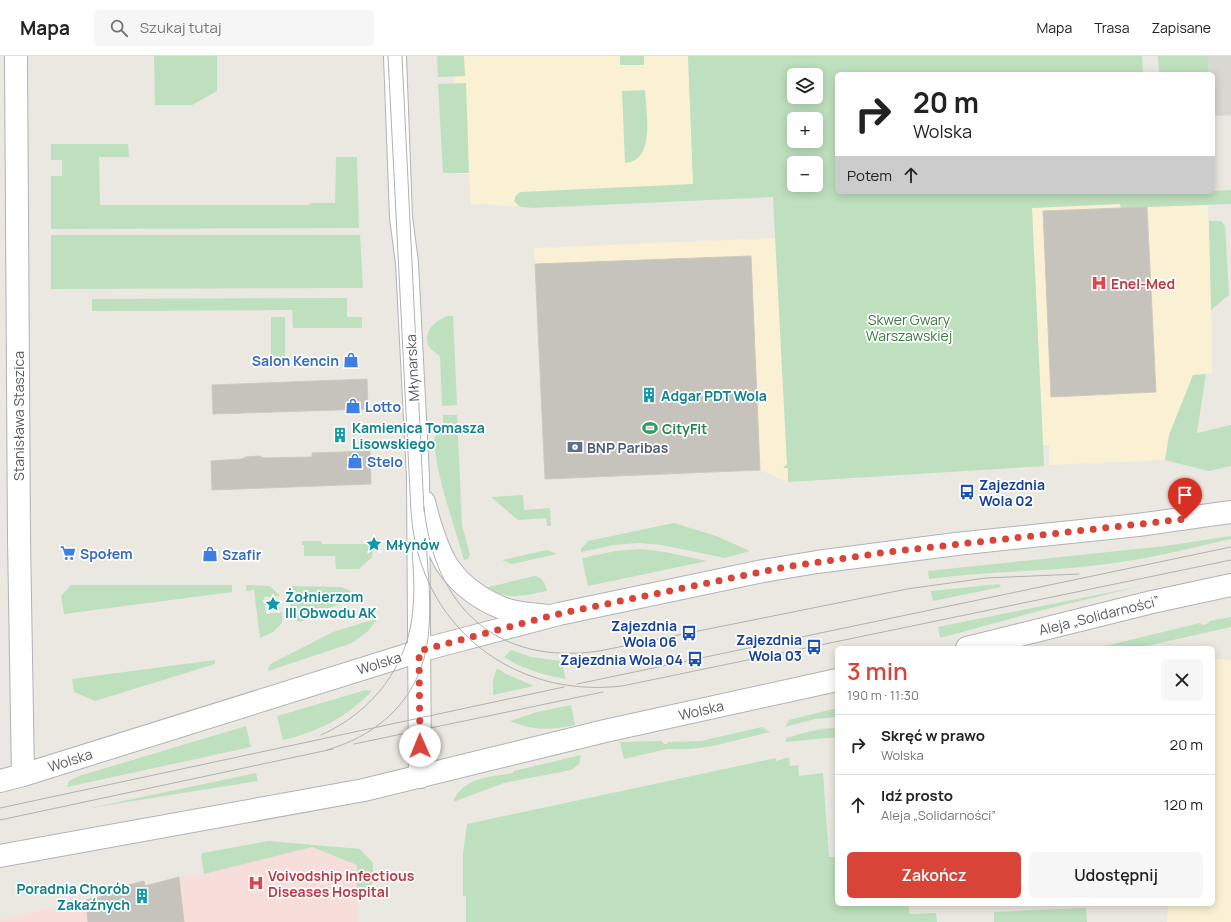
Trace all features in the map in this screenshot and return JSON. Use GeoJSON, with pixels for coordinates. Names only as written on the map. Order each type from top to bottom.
{"type":"FeatureCollection","features":[{"type":"Feature","properties":{"kind":"main road","name":"Stanisława Staszica"},"geometry":{"type":"LineString","coordinates":[[16,56],[20,653],[23,775]]}},
{"type":"Feature","properties":{"kind":"main road","name":"Młynarska"},"geometry":{"type":"LineString","coordinates":[[395,56],[402,217],[407,263],[418,477],[420,777]]}},
{"type":"Feature","properties":{"kind":"main road"},"geometry":{"type":"LineString","coordinates":[[418,477],[424,504],[442,554],[448,567],[457,578],[483,598],[496,605],[512,611],[550,616]]}},
{"type":"Feature","properties":{"kind":"main road","name":"Wolska"},"geometry":{"type":"LineString","coordinates":[[0,781],[419,651],[550,616],[763,571],[850,557],[956,544],[1138,525],[1231,512]]}},
{"type":"Feature","properties":{"kind":"main road","name":"Aleja „Solidarności”"},"geometry":{"type":"LineString","coordinates":[[975,646],[1152,602],[1231,585]]}},
{"type":"Feature","properties":{"kind":"main road","name":"Wolska"},"geometry":{"type":"LineString","coordinates":[[0,856],[356,792],[605,731],[835,680]]}},
{"type":"Feature","properties":{"kind":"shaded area"},"geometry":{"type":"Polygon","coordinates":[[[454,56],[688,56],[694,200],[533,208],[481,204],[471,205],[469,174],[458,174],[454,56]]]}},
{"type":"Feature","properties":{"kind":"shaded area"},"geometry":{"type":"Polygon","coordinates":[[[1208,56],[1231,56],[1231,115],[1215,116],[1215,72],[1209,72],[1208,56]]]}},
{"type":"Feature","properties":{"kind":"shaded area"},"geometry":{"type":"Polygon","coordinates":[[[1120,204],[1121,208],[1208,205],[1212,373],[1206,374],[1197,434],[1169,441],[1165,460],[1049,465],[1049,445],[1043,445],[1032,208],[1120,204]]]}},
{"type":"Feature","properties":{"kind":"shaded area","name":"Adgar PDT Wola"},"geometry":{"type":"Polygon","coordinates":[[[776,238],[788,482],[760,470],[545,479],[534,248],[776,238]]]}},
{"type":"Feature","properties":{"kind":"shaded area"},"geometry":{"type":"Polygon","coordinates":[[[1215,659],[1231,660],[1231,922],[1167,922],[1168,906],[1215,906],[1215,659]]]}},
{"type":"Feature","properties":{"kind":"shaded area","name":"Voivodship Infectious Diseases Hospital"},"geometry":{"type":"Polygon","coordinates":[[[312,847],[357,865],[357,922],[0,922],[0,920],[68,904],[71,895],[80,892],[82,901],[120,892],[119,887],[144,881],[145,885],[179,877],[204,874],[312,847]]]}},
{"type":"Feature","properties":{"kind":"green space"},"geometry":{"type":"Polygon","coordinates":[[[154,56],[217,56],[217,91],[192,105],[155,105],[154,56]]]}},
{"type":"Feature","properties":{"kind":"green space"},"geometry":{"type":"Polygon","coordinates":[[[437,56],[464,56],[465,76],[438,77],[437,56]]]}},
{"type":"Feature","properties":{"kind":"green space"},"geometry":{"type":"Polygon","coordinates":[[[620,56],[644,56],[644,65],[620,65],[620,56]]]}},
{"type":"Feature","properties":{"kind":"green space","name":"Skwer Gwary Warszawskiej"},"geometry":{"type":"Polygon","coordinates":[[[688,56],[1142,56],[1143,72],[835,72],[835,194],[1215,194],[1215,191],[1231,190],[1231,204],[1121,208],[1120,204],[1032,208],[1044,466],[788,482],[788,468],[783,468],[787,464],[773,197],[533,208],[520,207],[514,201],[516,195],[521,192],[693,184],[688,56]]]}},
{"type":"Feature","properties":{"kind":"green space"},"geometry":{"type":"Polygon","coordinates":[[[1158,56],[1208,56],[1209,72],[1159,72],[1158,56]]]}},
{"type":"Feature","properties":{"kind":"green space"},"geometry":{"type":"Polygon","coordinates":[[[466,83],[469,173],[443,173],[438,84],[466,83]]]}},
{"type":"Feature","properties":{"kind":"green space"},"geometry":{"type":"Polygon","coordinates":[[[645,90],[647,134],[645,145],[641,154],[635,160],[625,163],[622,91],[645,90]]]}},
{"type":"Feature","properties":{"kind":"green space"},"geometry":{"type":"Polygon","coordinates":[[[51,144],[128,144],[129,157],[99,157],[100,205],[309,205],[310,203],[335,203],[336,157],[357,157],[359,228],[51,229],[51,176],[62,176],[62,160],[51,160],[51,144]]]}},
{"type":"Feature","properties":{"kind":"green space"},"geometry":{"type":"Polygon","coordinates":[[[1209,221],[1221,221],[1225,226],[1229,295],[1211,310],[1209,221]]]}},
{"type":"Feature","properties":{"kind":"green space"},"geometry":{"type":"Polygon","coordinates":[[[51,235],[360,235],[363,288],[51,289],[51,235]]]}},
{"type":"Feature","properties":{"kind":"green space"},"geometry":{"type":"Polygon","coordinates":[[[347,298],[347,317],[362,317],[362,328],[293,328],[292,310],[92,311],[92,299],[347,298]]]}},
{"type":"Feature","properties":{"kind":"green space"},"geometry":{"type":"Polygon","coordinates":[[[448,316],[453,316],[457,405],[442,406],[440,356],[428,345],[427,335],[435,323],[448,316]]]}},
{"type":"Feature","properties":{"kind":"green space"},"geometry":{"type":"Polygon","coordinates":[[[271,317],[285,317],[285,368],[271,368],[271,317]]]}},
{"type":"Feature","properties":{"kind":"green space"},"geometry":{"type":"Polygon","coordinates":[[[1206,374],[1197,433],[1231,425],[1231,466],[1209,471],[1165,460],[1169,435],[1193,375],[1206,374]]]}},
{"type":"Feature","properties":{"kind":"green space"},"geometry":{"type":"Polygon","coordinates":[[[443,415],[457,415],[462,525],[470,555],[468,559],[464,560],[443,490],[437,464],[434,440],[443,426],[443,415]]]}},
{"type":"Feature","properties":{"kind":"green space"},"geometry":{"type":"Polygon","coordinates":[[[523,495],[524,510],[550,508],[551,526],[547,526],[546,518],[518,520],[491,497],[523,495]]]}},
{"type":"Feature","properties":{"kind":"green space"},"geometry":{"type":"Polygon","coordinates":[[[674,523],[716,536],[750,551],[725,558],[662,545],[638,543],[614,545],[581,552],[581,549],[588,541],[674,523]]]}},
{"type":"Feature","properties":{"kind":"green space"},"geometry":{"type":"Polygon","coordinates":[[[1231,536],[1231,539],[1165,554],[1116,563],[1057,569],[972,574],[929,579],[928,571],[1165,546],[1231,536]]]}},
{"type":"Feature","properties":{"kind":"green space"},"geometry":{"type":"Polygon","coordinates":[[[302,541],[321,541],[322,544],[374,544],[372,557],[359,569],[336,569],[335,556],[304,556],[304,545],[302,545],[302,541]]]}},
{"type":"Feature","properties":{"kind":"green space"},"geometry":{"type":"Polygon","coordinates":[[[641,549],[665,552],[707,561],[588,586],[582,558],[616,551],[641,549]]]}},
{"type":"Feature","properties":{"kind":"green space"},"geometry":{"type":"Polygon","coordinates":[[[547,550],[557,554],[512,564],[502,560],[547,550]]]}},
{"type":"Feature","properties":{"kind":"green space"},"geometry":{"type":"Polygon","coordinates":[[[534,576],[543,581],[547,591],[509,596],[485,588],[534,576]]]}},
{"type":"Feature","properties":{"kind":"green space"},"geometry":{"type":"Polygon","coordinates":[[[999,584],[1001,587],[933,601],[931,593],[931,591],[999,584]]]}},
{"type":"Feature","properties":{"kind":"green space"},"geometry":{"type":"Polygon","coordinates":[[[71,585],[232,585],[232,592],[64,614],[61,596],[71,585]]]}},
{"type":"Feature","properties":{"kind":"green space"},"geometry":{"type":"Polygon","coordinates":[[[246,585],[270,586],[280,596],[264,597],[266,614],[282,612],[282,623],[273,632],[260,638],[254,590],[246,591],[246,585]]]}},
{"type":"Feature","properties":{"kind":"green space"},"geometry":{"type":"Polygon","coordinates":[[[289,586],[341,587],[351,591],[341,603],[300,622],[291,618],[289,586]]]}},
{"type":"Feature","properties":{"kind":"green space"},"geometry":{"type":"Polygon","coordinates":[[[1141,586],[1039,611],[940,638],[938,627],[1141,586]]]}},
{"type":"Feature","properties":{"kind":"green space"},"geometry":{"type":"Polygon","coordinates":[[[1231,617],[1231,627],[1146,646],[1105,646],[1200,623],[1202,625],[1207,624],[1210,621],[1231,617]]]}},
{"type":"Feature","properties":{"kind":"green space"},"geometry":{"type":"Polygon","coordinates":[[[378,618],[368,631],[352,643],[268,671],[268,668],[272,663],[333,632],[378,618]]]}},
{"type":"Feature","properties":{"kind":"green space"},"geometry":{"type":"Polygon","coordinates":[[[511,650],[531,657],[561,661],[566,679],[534,671],[504,657],[511,650]]]}},
{"type":"Feature","properties":{"kind":"green space"},"geometry":{"type":"Polygon","coordinates":[[[215,660],[215,664],[95,701],[74,692],[72,679],[215,660]]]}},
{"type":"Feature","properties":{"kind":"green space"},"geometry":{"type":"Polygon","coordinates":[[[497,668],[506,674],[534,686],[493,695],[493,680],[497,668]]]}},
{"type":"Feature","properties":{"kind":"green space"},"geometry":{"type":"Polygon","coordinates":[[[366,690],[372,691],[342,716],[308,733],[283,740],[277,716],[366,690]]]}},
{"type":"Feature","properties":{"kind":"green space"},"geometry":{"type":"Polygon","coordinates":[[[571,705],[575,725],[542,729],[527,727],[510,721],[537,712],[571,705]]]}},
{"type":"Feature","properties":{"kind":"green space"},"geometry":{"type":"Polygon","coordinates":[[[835,708],[835,717],[815,719],[785,727],[789,720],[835,708]]]}},
{"type":"Feature","properties":{"kind":"green space"},"geometry":{"type":"Polygon","coordinates":[[[246,726],[251,747],[67,787],[69,781],[79,776],[246,726]]]}},
{"type":"Feature","properties":{"kind":"green space"},"geometry":{"type":"Polygon","coordinates":[[[762,727],[770,732],[713,746],[691,749],[667,749],[624,759],[620,742],[662,741],[664,744],[667,744],[668,742],[701,741],[762,727]]]}},
{"type":"Feature","properties":{"kind":"green space"},"geometry":{"type":"Polygon","coordinates":[[[835,728],[835,737],[786,742],[786,738],[835,728]]]}},
{"type":"Feature","properties":{"kind":"green space"},"geometry":{"type":"Polygon","coordinates":[[[581,755],[579,764],[571,770],[504,783],[453,802],[464,787],[478,780],[513,773],[514,771],[581,755]]]}},
{"type":"Feature","properties":{"kind":"green space"},"geometry":{"type":"Polygon","coordinates":[[[789,757],[790,766],[798,765],[799,776],[823,773],[829,857],[835,857],[835,906],[908,906],[910,914],[936,913],[937,922],[466,922],[466,896],[463,896],[463,853],[467,824],[776,758],[776,761],[789,757]]]}},
{"type":"Feature","properties":{"kind":"green space"},"geometry":{"type":"Polygon","coordinates":[[[256,773],[258,781],[90,808],[256,773]]]}},
{"type":"Feature","properties":{"kind":"green space"},"geometry":{"type":"Polygon","coordinates":[[[269,841],[360,849],[373,863],[373,883],[367,889],[357,889],[357,865],[312,847],[204,874],[201,855],[203,853],[269,841]]]}},
{"type":"Feature","properties":{"kind":"green space"},"geometry":{"type":"Polygon","coordinates":[[[1086,908],[1087,922],[994,922],[994,912],[1086,908]]]}},
{"type":"Feature","properties":{"kind":"building","name":"Enel-Med"},"geometry":{"type":"Polygon","coordinates":[[[1147,207],[1156,392],[1051,397],[1043,211],[1147,207]]]}},
{"type":"Feature","properties":{"kind":"building","name":"Adgar PDT Wola"},"geometry":{"type":"Polygon","coordinates":[[[751,256],[760,470],[545,479],[535,264],[751,256]]]}},
{"type":"Feature","properties":{"kind":"building"},"geometry":{"type":"Polygon","coordinates":[[[367,379],[368,409],[213,414],[212,385],[367,379]]]}},
{"type":"Feature","properties":{"kind":"building"},"geometry":{"type":"Polygon","coordinates":[[[370,451],[371,484],[212,490],[211,461],[242,459],[246,457],[259,456],[264,458],[312,457],[312,453],[370,451]]]}},
{"type":"Feature","properties":{"kind":"building","name":"Poradnia Chorób Zakaźnych"},"geometry":{"type":"Polygon","coordinates":[[[179,877],[184,922],[88,922],[86,900],[121,892],[119,887],[144,881],[145,886],[179,877]]]}},
{"type":"Feature","properties":{"kind":"tram line"},"geometry":{"type":"LineString","coordinates":[[388,56],[411,511],[418,551],[431,588],[452,619],[478,646],[508,666],[543,680],[581,687],[622,686],[1231,560]]}},
{"type":"Feature","properties":{"kind":"tram line"},"geometry":{"type":"LineString","coordinates":[[402,56],[424,511]]}},
{"type":"Feature","properties":{"kind":"tram line"},"geometry":{"type":"LineString","coordinates":[[424,507],[430,543],[441,574],[457,600],[477,622],[501,638],[530,649],[563,653],[599,651],[907,589],[986,578],[1079,574]]}},
{"type":"Feature","properties":{"kind":"tram line"},"geometry":{"type":"LineString","coordinates":[[327,750],[347,743],[365,734],[381,723],[396,710],[417,678],[424,659],[430,614],[426,541]]}},
{"type":"Feature","properties":{"kind":"tram line"},"geometry":{"type":"LineString","coordinates":[[321,735],[340,725],[372,700],[396,667],[404,649],[410,629],[413,608],[414,585],[412,547]]}},
{"type":"Feature","properties":{"kind":"tram line"},"geometry":{"type":"LineString","coordinates":[[577,684],[1231,547]]}},
{"type":"Feature","properties":{"kind":"tram line"},"geometry":{"type":"LineString","coordinates":[[0,808],[564,687]]}},
{"type":"Feature","properties":{"kind":"tram line"},"geometry":{"type":"LineString","coordinates":[[354,744],[603,692]]}},
{"type":"Feature","properties":{"kind":"tram line"},"geometry":{"type":"LineString","coordinates":[[0,820],[333,749]]}},
{"type":"Feature","properties":{"kind":"place","name":"Enel-Med"},"geometry":{"type":"Point","coordinates":[1099,283]}},
{"type":"Feature","properties":{"kind":"place","name":"Salon Kencin"},"geometry":{"type":"Point","coordinates":[351,360]}},
{"type":"Feature","properties":{"kind":"place","name":"Adgar PDT Wola"},"geometry":{"type":"Point","coordinates":[649,395]}},
{"type":"Feature","properties":{"kind":"place","name":"Lotto"},"geometry":{"type":"Point","coordinates":[353,406]}},
{"type":"Feature","properties":{"kind":"place","name":"CityFit"},"geometry":{"type":"Point","coordinates":[650,428]}},
{"type":"Feature","properties":{"kind":"place","name":"Kamienica Tomasza Lisowskiego"},"geometry":{"type":"Point","coordinates":[340,435]}},
{"type":"Feature","properties":{"kind":"place","name":"BNP Paribas"},"geometry":{"type":"Point","coordinates":[575,447]}},
{"type":"Feature","properties":{"kind":"place","name":"Stelo"},"geometry":{"type":"Point","coordinates":[355,461]}},
{"type":"Feature","properties":{"kind":"place","name":"Zajezdnia Wola 02"},"geometry":{"type":"Point","coordinates":[967,492]}},
{"type":"Feature","properties":{"kind":"place","name":"Młynów"},"geometry":{"type":"Point","coordinates":[374,544]}},
{"type":"Feature","properties":{"kind":"place","name":"Społem"},"geometry":{"type":"Point","coordinates":[68,553]}},
{"type":"Feature","properties":{"kind":"place","name":"Szafir"},"geometry":{"type":"Point","coordinates":[210,554]}},
{"type":"Feature","properties":{"kind":"place","name":"Żołnierzom III Obwodu AK"},"geometry":{"type":"Point","coordinates":[273,604]}},
{"type":"Feature","properties":{"kind":"place","name":"Zajezdnia Wola 06"},"geometry":{"type":"Point","coordinates":[689,633]}},
{"type":"Feature","properties":{"kind":"place","name":"Zajezdnia Wola 03"},"geometry":{"type":"Point","coordinates":[814,647]}},
{"type":"Feature","properties":{"kind":"place","name":"Zajezdnia Wola 04"},"geometry":{"type":"Point","coordinates":[695,659]}},
{"type":"Feature","properties":{"kind":"place","name":"Voivodship Infectious Diseases Hospital"},"geometry":{"type":"Point","coordinates":[256,883]}},
{"type":"Feature","properties":{"kind":"place","name":"Poradnia Chorób Zakaźnych"},"geometry":{"type":"Point","coordinates":[142,896]}},
{"type":"Feature","properties":{"kind":"route"},"geometry":{"type":"LineString","coordinates":[[420,746],[419,651],[558,614],[785,567],[888,552],[1185,519]]}}]}
